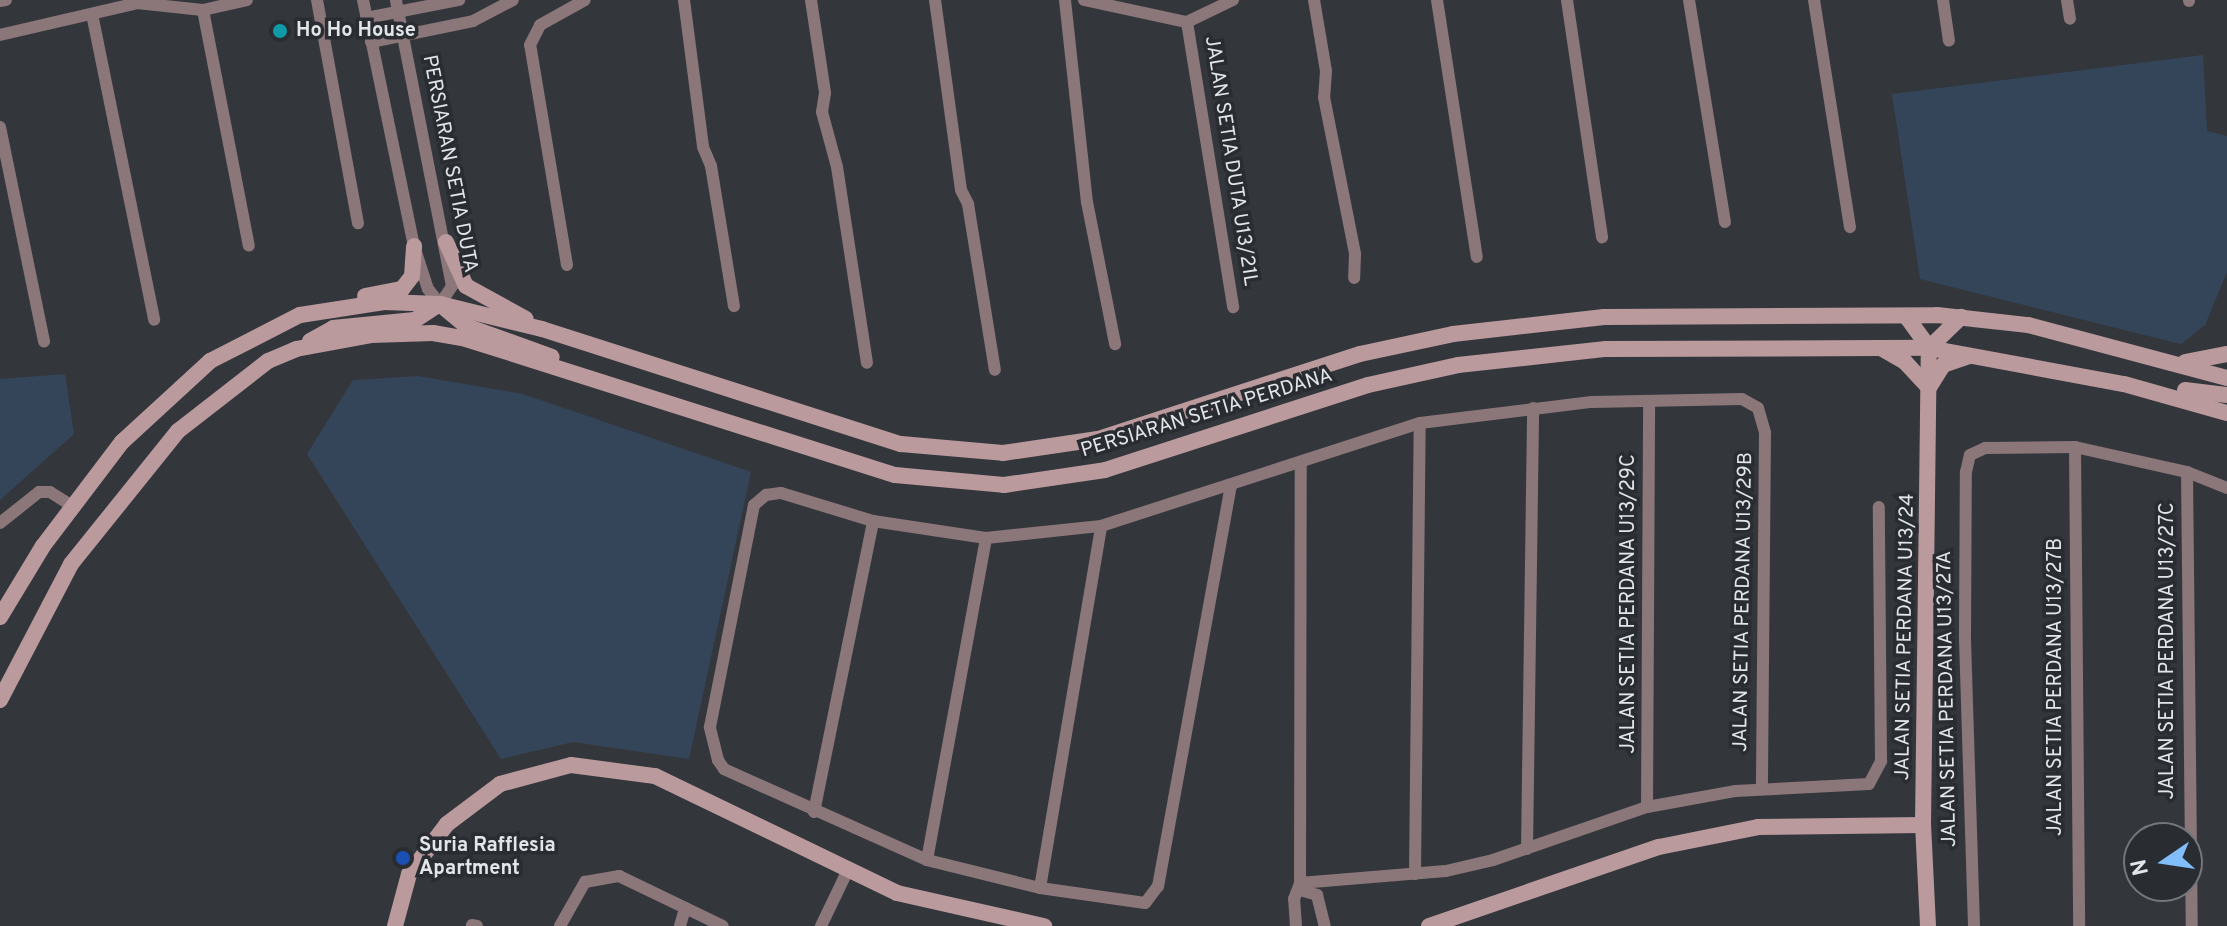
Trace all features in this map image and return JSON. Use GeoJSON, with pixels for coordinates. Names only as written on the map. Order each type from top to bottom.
{"type":"FeatureCollection","features":[{"type":"Feature","properties":{"kind":"main road"},"geometry":{"type":"LineString","coordinates":[[446,242],[466,286],[542,329]]}},
{"type":"Feature","properties":{"kind":"main road"},"geometry":{"type":"LineString","coordinates":[[334,309],[402,289],[412,276],[414,246]]}},
{"type":"Feature","properties":{"kind":"main road","name":"PERSIARAN SETIA PERDANA"},"geometry":{"type":"LineString","coordinates":[[0,617],[72,506],[122,442],[210,361],[265,330],[334,309],[384,302],[440,304],[542,329],[901,444],[1003,453],[1098,439],[1360,354],[1453,334],[1604,317],[1961,317],[2028,325],[2227,378]]}},
{"type":"Feature","properties":{"kind":"main road"},"geometry":{"type":"LineString","coordinates":[[296,349],[333,328],[415,320],[440,304],[466,326],[532,346],[579,372]]}},
{"type":"Feature","properties":{"kind":"main road"},"geometry":{"type":"LineString","coordinates":[[1906,316],[1929,348],[1961,317]]}},
{"type":"Feature","properties":{"kind":"main road","name":"PERSIARAN SETIA PERDANA"},"geometry":{"type":"LineString","coordinates":[[0,700],[71,564],[127,489],[220,394],[296,349],[371,335],[433,333],[579,372],[895,475],[1004,485],[1105,470],[1368,385],[1458,365],[1606,349],[1929,348],[2087,377],[2227,413]]}},
{"type":"Feature","properties":{"kind":"main road"},"geometry":{"type":"LineString","coordinates":[[1880,347],[1905,362],[1929,388],[1943,365],[1973,355]]}},
{"type":"Feature","properties":{"kind":"main road","name":"JALAN SETIA PERDANA U13/24"},"geometry":{"type":"LineString","coordinates":[[1928,926],[1923,796],[1929,348]]}},
{"type":"Feature","properties":{"kind":"main road"},"geometry":{"type":"LineString","coordinates":[[2176,363],[2227,354]]}},
{"type":"Feature","properties":{"kind":"main road"},"geometry":{"type":"LineString","coordinates":[[2087,377],[2141,380],[2227,395]]}},
{"type":"Feature","properties":{"kind":"main road"},"geometry":{"type":"LineString","coordinates":[[395,926],[409,874],[447,824],[500,784],[571,765],[655,776],[847,872],[919,900],[1044,926]]}},
{"type":"Feature","properties":{"kind":"main road"},"geometry":{"type":"LineString","coordinates":[[1896,825],[1923,796]]}},
{"type":"Feature","properties":{"kind":"main road"},"geometry":{"type":"LineString","coordinates":[[1896,825],[1924,856]]}},
{"type":"Feature","properties":{"kind":"main road"},"geometry":{"type":"LineString","coordinates":[[1429,926],[1447,923],[1659,847],[1758,827],[1923,825]]}},
{"type":"Feature","properties":{"kind":"street"},"geometry":{"type":"LineString","coordinates":[[0,35],[137,3],[203,10],[247,0]]}},
{"type":"Feature","properties":{"kind":"street"},"geometry":{"type":"LineString","coordinates":[[317,0],[358,223]]}},
{"type":"Feature","properties":{"kind":"street"},"geometry":{"type":"LineString","coordinates":[[363,0],[414,246],[428,289],[440,304]]}},
{"type":"Feature","properties":{"kind":"street"},"geometry":{"type":"LineString","coordinates":[[366,18],[397,6],[459,0]]}},
{"type":"Feature","properties":{"kind":"street"},"geometry":{"type":"LineString","coordinates":[[371,42],[473,21],[513,0]]}},
{"type":"Feature","properties":{"kind":"street"},"geometry":{"type":"LineString","coordinates":[[567,265],[530,45],[540,25],[585,0]]}},
{"type":"Feature","properties":{"kind":"street"},"geometry":{"type":"LineString","coordinates":[[684,0],[703,147],[711,166],[734,306]]}},
{"type":"Feature","properties":{"kind":"street"},"geometry":{"type":"LineString","coordinates":[[811,0],[825,93],[822,112],[837,167],[867,363]]}},
{"type":"Feature","properties":{"kind":"street"},"geometry":{"type":"LineString","coordinates":[[935,0],[959,176],[995,370]]}},
{"type":"Feature","properties":{"kind":"street"},"geometry":{"type":"LineString","coordinates":[[1065,0],[1085,189],[1115,344]]}},
{"type":"Feature","properties":{"kind":"street"},"geometry":{"type":"LineString","coordinates":[[1084,0],[1187,22],[1233,0]]}},
{"type":"Feature","properties":{"kind":"street"},"geometry":{"type":"LineString","coordinates":[[1314,0],[1326,71],[1324,97],[1355,254],[1354,278]]}},
{"type":"Feature","properties":{"kind":"street"},"geometry":{"type":"LineString","coordinates":[[1437,0],[1477,257]]}},
{"type":"Feature","properties":{"kind":"street"},"geometry":{"type":"LineString","coordinates":[[1567,0],[1602,237]]}},
{"type":"Feature","properties":{"kind":"street"},"geometry":{"type":"LineString","coordinates":[[1689,0],[1725,222]]}},
{"type":"Feature","properties":{"kind":"street"},"geometry":{"type":"LineString","coordinates":[[1814,0],[1850,227]]}},
{"type":"Feature","properties":{"kind":"street"},"geometry":{"type":"LineString","coordinates":[[1943,0],[1949,41]]}},
{"type":"Feature","properties":{"kind":"street"},"geometry":{"type":"LineString","coordinates":[[2067,0],[2070,19]]}},
{"type":"Feature","properties":{"kind":"street","name":"PERSIARAN SETIA DUTA"},"geometry":{"type":"LineString","coordinates":[[397,6],[446,242],[452,286],[440,304]]}},
{"type":"Feature","properties":{"kind":"street"},"geometry":{"type":"LineString","coordinates":[[203,10],[249,246]]}},
{"type":"Feature","properties":{"kind":"street"},"geometry":{"type":"LineString","coordinates":[[92,14],[154,320]]}},
{"type":"Feature","properties":{"kind":"street","name":"JALAN SETIA DUTA U13/21L"},"geometry":{"type":"LineString","coordinates":[[1187,22],[1233,307]]}},
{"type":"Feature","properties":{"kind":"street"},"geometry":{"type":"LineString","coordinates":[[0,127],[44,342]]}},
{"type":"Feature","properties":{"kind":"street","name":"JALAN SETIA PERDANA U13/29B"},"geometry":{"type":"LineString","coordinates":[[1649,401],[1742,399],[1758,408],[1763,418],[1762,787]]}},
{"type":"Feature","properties":{"kind":"street"},"geometry":{"type":"LineString","coordinates":[[1231,485],[1158,886],[1145,903],[1132,905],[1040,888],[927,860],[814,812],[724,769],[713,750],[710,727],[754,505],[766,495],[781,493],[873,521],[986,538],[1101,526],[1231,485],[1301,464],[1420,423],[1533,408],[1649,401]]}},
{"type":"Feature","properties":{"kind":"street","name":"JALAN SETIA PERDANA U13/29C"},"geometry":{"type":"LineString","coordinates":[[1647,807],[1649,401]]}},
{"type":"Feature","properties":{"kind":"street"},"geometry":{"type":"LineString","coordinates":[[1527,849],[1533,408]]}},
{"type":"Feature","properties":{"kind":"street"},"geometry":{"type":"LineString","coordinates":[[1415,874],[1420,423]]}},
{"type":"Feature","properties":{"kind":"street"},"geometry":{"type":"LineString","coordinates":[[2075,447],[2187,472],[2227,488]]}},
{"type":"Feature","properties":{"kind":"street","name":"JALAN SETIA PERDANA U13/27A"},"geometry":{"type":"LineString","coordinates":[[1974,926],[1966,472],[1970,455],[1985,448],[2075,447]]}},
{"type":"Feature","properties":{"kind":"street","name":"JALAN SETIA PERDANA U13/27B"},"geometry":{"type":"LineString","coordinates":[[2075,447],[2079,926]]}},
{"type":"Feature","properties":{"kind":"street"},"geometry":{"type":"LineString","coordinates":[[1296,926],[1294,899],[1300,886],[1301,464]]}},
{"type":"Feature","properties":{"kind":"street","name":"JALAN SETIA PERDANA U13/27C"},"geometry":{"type":"LineString","coordinates":[[2187,472],[2192,926]]}},
{"type":"Feature","properties":{"kind":"street"},"geometry":{"type":"LineString","coordinates":[[0,523],[39,492],[50,492],[72,506]]}},
{"type":"Feature","properties":{"kind":"street"},"geometry":{"type":"LineString","coordinates":[[1300,886],[1415,874],[1527,849],[1647,807],[1762,787],[1869,784],[1881,761],[1879,507]]}},
{"type":"Feature","properties":{"kind":"street"},"geometry":{"type":"LineString","coordinates":[[814,812],[873,521]]}},
{"type":"Feature","properties":{"kind":"street"},"geometry":{"type":"LineString","coordinates":[[1040,888],[1101,526]]}},
{"type":"Feature","properties":{"kind":"street"},"geometry":{"type":"LineString","coordinates":[[927,860],[986,538]]}},
{"type":"Feature","properties":{"kind":"street"},"geometry":{"type":"LineString","coordinates":[[821,926],[847,872]]}},
{"type":"Feature","properties":{"kind":"street"},"geometry":{"type":"LineString","coordinates":[[560,926],[585,882],[619,876],[642,884],[723,926]]}},
{"type":"Feature","properties":{"kind":"street"},"geometry":{"type":"LineString","coordinates":[[1300,886],[1317,895],[1325,926]]}},
{"type":"Feature","properties":{"kind":"street"},"geometry":{"type":"LineString","coordinates":[[680,926],[685,908]]}},
{"type":"Feature","properties":{"kind":"shaded area"},"geometry":{"type":"Polygon","coordinates":[[[2203,55],[2207,131],[2227,136],[2227,272],[2205,325],[2181,344],[1920,279],[1892,94],[2203,55]]]}},
{"type":"Feature","properties":{"kind":"shaded area"},"geometry":{"type":"Polygon","coordinates":[[[65,374],[74,434],[0,500],[0,379],[65,374]]]}},
{"type":"Feature","properties":{"kind":"shaded area"},"geometry":{"type":"Polygon","coordinates":[[[418,376],[523,394],[751,472],[689,759],[573,742],[501,759],[307,454],[353,380],[418,376]]]}},
{"type":"Feature","properties":{"kind":"place","name":"Ho Ho House"},"geometry":{"type":"Point","coordinates":[280,31]}},
{"type":"Feature","properties":{"kind":"place","name":"Suria Rafflesia Apartment"},"geometry":{"type":"Point","coordinates":[403,858]}}]}
